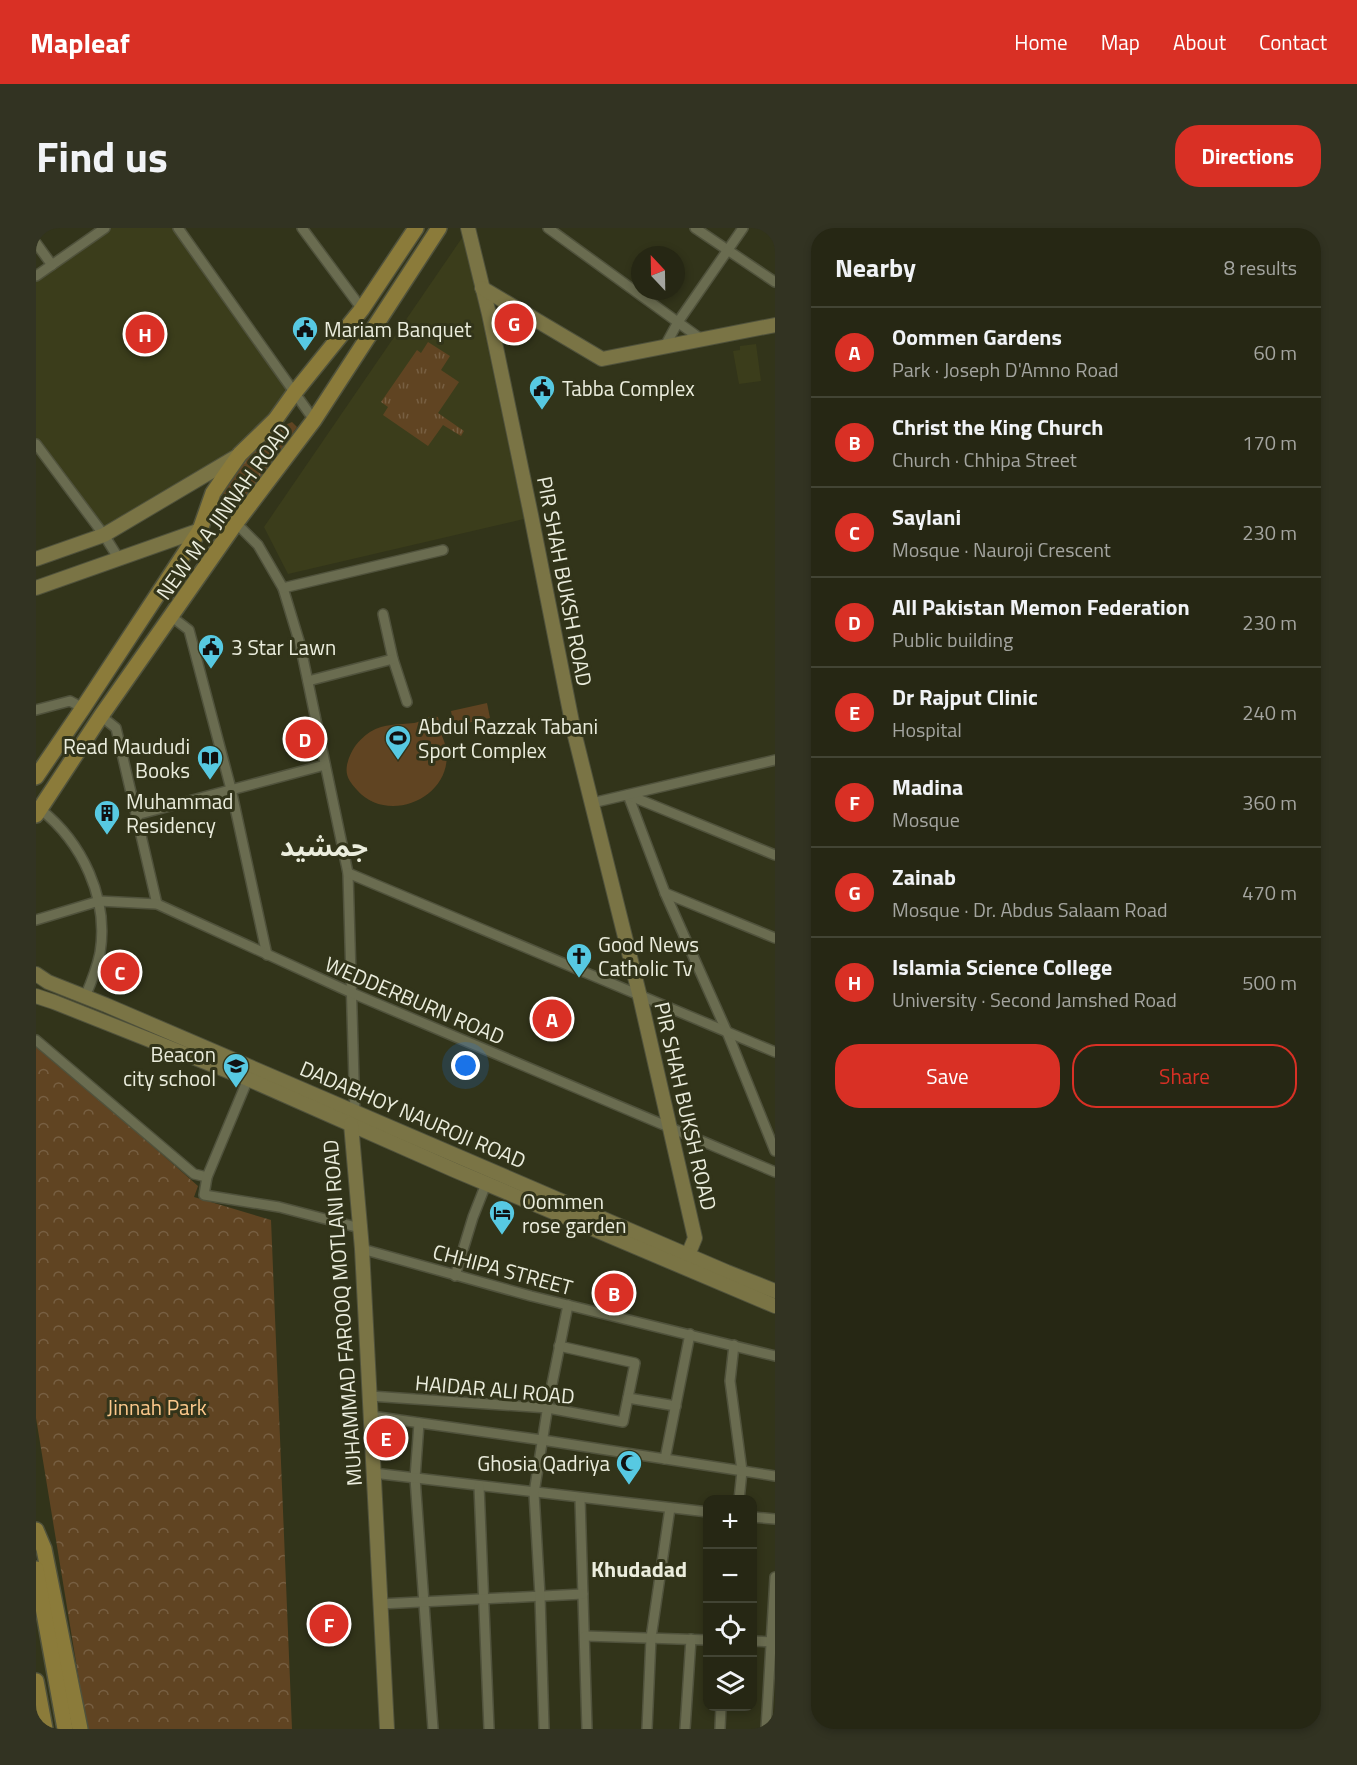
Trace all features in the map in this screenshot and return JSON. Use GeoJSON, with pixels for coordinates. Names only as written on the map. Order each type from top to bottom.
{"type":"FeatureCollection","features":[{"type":"Feature","properties":{"kind":"main road","name":"NEW M A JINNAH ROAD"},"geometry":{"type":"LineString","coordinates":[[36,777],[200,530],[213,493],[240,454],[275,420],[362,309],[416,228]]}},
{"type":"Feature","properties":{"kind":"main road","name":"NEW M A JINNAH ROAD"},"geometry":{"type":"LineString","coordinates":[[38,812],[101,716],[236,523],[314,420],[439,228]]}},
{"type":"Feature","properties":{"kind":"main road"},"geometry":{"type":"LineString","coordinates":[[36,1530],[44,1549],[80,1729]]}},
{"type":"Feature","properties":{"kind":"main road"},"geometry":{"type":"LineString","coordinates":[[36,1569],[65,1729]]}},
{"type":"Feature","properties":{"kind":"main road"},"geometry":{"type":"LineString","coordinates":[[36,1681],[45,1729]]}},
{"type":"Feature","properties":{"kind":"street"},"geometry":{"type":"LineString","coordinates":[[36,276],[105,228]]}},
{"type":"Feature","properties":{"kind":"street"},"geometry":{"type":"LineString","coordinates":[[178,228],[314,420]]}},
{"type":"Feature","properties":{"kind":"street"},"geometry":{"type":"LineString","coordinates":[[302,228],[362,309]]}},
{"type":"Feature","properties":{"kind":"street","name":"PIR SHAH BUKSH ROAD"},"geometry":{"type":"LineString","coordinates":[[468,228],[531,515],[574,732],[640,997],[695,1238],[688,1255]]}},
{"type":"Feature","properties":{"kind":"street"},"geometry":{"type":"LineString","coordinates":[[548,228],[701,339]]}},
{"type":"Feature","properties":{"kind":"street"},"geometry":{"type":"LineString","coordinates":[[695,228],[775,282]]}},
{"type":"Feature","properties":{"kind":"street"},"geometry":{"type":"LineString","coordinates":[[665,346],[678,322],[743,228]]}},
{"type":"Feature","properties":{"kind":"street"},"geometry":{"type":"LineString","coordinates":[[36,243],[52,265]]}},
{"type":"Feature","properties":{"kind":"street"},"geometry":{"type":"LineString","coordinates":[[482,288],[602,359],[775,325]]}},
{"type":"Feature","properties":{"kind":"street"},"geometry":{"type":"LineString","coordinates":[[36,444],[104,535],[119,559]]}},
{"type":"Feature","properties":{"kind":"street"},"geometry":{"type":"LineString","coordinates":[[36,560],[104,535],[240,454]]}},
{"type":"Feature","properties":{"kind":"street","name":"MUHAMMAD FAROOQ MOTLANI ROAD"},"geometry":{"type":"LineString","coordinates":[[236,523],[258,546],[283,588],[300,644],[348,873],[353,1118],[387,1729]]}},
{"type":"Feature","properties":{"kind":"street"},"geometry":{"type":"LineString","coordinates":[[36,588],[200,530]]}},
{"type":"Feature","properties":{"kind":"street"},"geometry":{"type":"LineString","coordinates":[[283,588],[443,550]]}},
{"type":"Feature","properties":{"kind":"street"},"geometry":{"type":"LineString","coordinates":[[383,614],[393,659],[407,702]]}},
{"type":"Feature","properties":{"kind":"street"},"geometry":{"type":"LineString","coordinates":[[172,617],[189,630],[231,789],[267,955]]}},
{"type":"Feature","properties":{"kind":"street"},"geometry":{"type":"LineString","coordinates":[[308,681],[393,659]]}},
{"type":"Feature","properties":{"kind":"street"},"geometry":{"type":"LineString","coordinates":[[36,710],[70,701],[83,708]]}},
{"type":"Feature","properties":{"kind":"street"},"geometry":{"type":"LineString","coordinates":[[101,716],[116,728],[157,904]]}},
{"type":"Feature","properties":{"kind":"street"},"geometry":{"type":"LineString","coordinates":[[592,803],[775,760]]}},
{"type":"Feature","properties":{"kind":"street"},"geometry":{"type":"LineString","coordinates":[[762,763],[775,768]]}},
{"type":"Feature","properties":{"kind":"street"},"geometry":{"type":"LineString","coordinates":[[136,815],[325,765]]}},
{"type":"Feature","properties":{"kind":"street"},"geometry":{"type":"LineString","coordinates":[[628,795],[665,893],[727,1032],[775,1151]]}},
{"type":"Feature","properties":{"kind":"street"},"geometry":{"type":"LineString","coordinates":[[628,795],[775,855]]}},
{"type":"Feature","properties":{"kind":"street"},"geometry":{"type":"LineString","coordinates":[[38,812],[53,819],[72,841],[88,869],[99,901],[100,951],[85,997]]}},
{"type":"Feature","properties":{"kind":"street"},"geometry":{"type":"LineString","coordinates":[[348,873],[775,1052]]}},
{"type":"Feature","properties":{"kind":"street"},"geometry":{"type":"LineString","coordinates":[[665,893],[775,938]]}},
{"type":"Feature","properties":{"kind":"street","name":"WEDDERBURN ROAD"},"geometry":{"type":"LineString","coordinates":[[36,920],[99,901],[157,904],[352,993],[775,1172]]}},
{"type":"Feature","properties":{"kind":"street","name":"DADABHOY NAUROJI ROAD"},"geometry":{"type":"LineString","coordinates":[[36,974],[48,982],[353,1118],[775,1290]]}},
{"type":"Feature","properties":{"kind":"street"},"geometry":{"type":"LineString","coordinates":[[36,996],[353,1118],[486,1184],[775,1306]]}},
{"type":"Feature","properties":{"kind":"street"},"geometry":{"type":"LineString","coordinates":[[36,1040],[194,1174],[207,1177]]}},
{"type":"Feature","properties":{"kind":"street"},"geometry":{"type":"LineString","coordinates":[[248,1079],[207,1177],[204,1196],[279,1207],[360,1228]]}},
{"type":"Feature","properties":{"kind":"street"},"geometry":{"type":"LineString","coordinates":[[455,1276],[486,1184]]}},
{"type":"Feature","properties":{"kind":"street","name":"CHHIPA STREET"},"geometry":{"type":"LineString","coordinates":[[362,1250],[455,1276],[775,1356]]}},
{"type":"Feature","properties":{"kind":"street"},"geometry":{"type":"LineString","coordinates":[[544,1729],[534,1492],[568,1305]]}},
{"type":"Feature","properties":{"kind":"street"},"geometry":{"type":"LineString","coordinates":[[665,1459],[690,1334]]}},
{"type":"Feature","properties":{"kind":"street"},"geometry":{"type":"LineString","coordinates":[[734,1345],[730,1381],[742,1471],[740,1495]]}},
{"type":"Feature","properties":{"kind":"street","name":"HAIDAR ALI ROAD"},"geometry":{"type":"LineString","coordinates":[[370,1396],[548,1408],[623,1422],[635,1363],[559,1347]]}},
{"type":"Feature","properties":{"kind":"street"},"geometry":{"type":"LineString","coordinates":[[628,1398],[676,1406]]}},
{"type":"Feature","properties":{"kind":"street"},"geometry":{"type":"LineString","coordinates":[[371,1416],[775,1476]]}},
{"type":"Feature","properties":{"kind":"street"},"geometry":{"type":"LineString","coordinates":[[419,1423],[415,1478],[433,1729]]}},
{"type":"Feature","properties":{"kind":"street"},"geometry":{"type":"LineString","coordinates":[[374,1473],[703,1511]]}},
{"type":"Feature","properties":{"kind":"street"},"geometry":{"type":"LineString","coordinates":[[479,1486],[489,1729]]}},
{"type":"Feature","properties":{"kind":"street"},"geometry":{"type":"LineString","coordinates":[[580,1498],[587,1729]]}},
{"type":"Feature","properties":{"kind":"street"},"geometry":{"type":"LineString","coordinates":[[647,1729],[651,1638],[670,1508]]}},
{"type":"Feature","properties":{"kind":"street"},"geometry":{"type":"LineString","coordinates":[[757,1517],[775,1519]]}},
{"type":"Feature","properties":{"kind":"street"},"geometry":{"type":"LineString","coordinates":[[766,1729],[773,1642],[775,1577]]}},
{"type":"Feature","properties":{"kind":"street"},"geometry":{"type":"LineString","coordinates":[[380,1604],[583,1594]]}},
{"type":"Feature","properties":{"kind":"street"},"geometry":{"type":"LineString","coordinates":[[585,1636],[703,1640]]}},
{"type":"Feature","properties":{"kind":"street"},"geometry":{"type":"LineString","coordinates":[[685,1729],[691,1639]]}},
{"type":"Feature","properties":{"kind":"street"},"geometry":{"type":"LineString","coordinates":[[757,1641],[773,1642]]}},
{"type":"Feature","properties":{"kind":"street"},"geometry":{"type":"LineString","coordinates":[[720,1729],[722,1711]]}},
{"type":"Feature","properties":{"kind":"shaded area"},"geometry":{"type":"Polygon","coordinates":[[[104,228],[178,228],[295,392],[240,454],[104,535],[36,444],[36,276],[104,228]]]}},
{"type":"Feature","properties":{"kind":"shaded area"},"geometry":{"type":"Polygon","coordinates":[[[464,235],[524,519],[288,574],[264,527],[464,235]]]}},
{"type":"Feature","properties":{"kind":"shaded area"},"geometry":{"type":"Polygon","coordinates":[[[756,344],[761,381],[739,384],[733,351],[740,350],[740,346],[756,344]]]}},
{"type":"Feature","properties":{"kind":"green space"},"geometry":{"type":"Polygon","coordinates":[[[428,342],[450,356],[441,370],[459,382],[438,413],[464,431],[461,436],[443,425],[428,446],[383,415],[388,407],[381,402],[417,350],[421,353],[428,342]]]}},
{"type":"Feature","properties":{"kind":"green space"},"geometry":{"type":"Polygon","coordinates":[[[292,422],[297,427],[237,513],[227,517],[222,514],[219,502],[240,467],[269,436],[292,422]]]}},
{"type":"Feature","properties":{"kind":"green space"},"geometry":{"type":"Polygon","coordinates":[[[487,703],[490,718],[454,726],[451,711],[487,703]]]}},
{"type":"Feature","properties":{"kind":"green space","name":"Abdul Razzak Tabani Sport Complex"},"geometry":{"type":"Polygon","coordinates":[[[431,716],[438,717],[439,721],[436,725],[446,747],[446,766],[438,783],[425,796],[409,804],[391,806],[373,802],[357,790],[349,779],[347,769],[352,751],[362,739],[381,727],[414,723],[431,716]]]}},
{"type":"Feature","properties":{"kind":"green space","name":"Jinnah Park"},"geometry":{"type":"Polygon","coordinates":[[[36,1044],[198,1186],[194,1197],[271,1220],[292,1729],[87,1729],[36,1418],[36,1044]]]}},
{"type":"Feature","properties":{"kind":"place","name":"Zainab"},"geometry":{"type":"Point","coordinates":[514,323]}},
{"type":"Feature","properties":{"kind":"place","name":"Islamia Science College"},"geometry":{"type":"Point","coordinates":[145,334]}},
{"type":"Feature","properties":{"kind":"place","name":"Mariam Banquet"},"geometry":{"type":"Point","coordinates":[305,352]}},
{"type":"Feature","properties":{"kind":"place","name":"Tabba Complex"},"geometry":{"type":"Point","coordinates":[542,411]}},
{"type":"Feature","properties":{"kind":"place","name":"3 Star Lawn"},"geometry":{"type":"Point","coordinates":[211,670]}},
{"type":"Feature","properties":{"kind":"place","name":"All Pakistan Memon Federation"},"geometry":{"type":"Point","coordinates":[305,739]}},
{"type":"Feature","properties":{"kind":"place","name":"Abdul Razzak Tabani Sport Complex"},"geometry":{"type":"Point","coordinates":[398,761]}},
{"type":"Feature","properties":{"kind":"place","name":"Read Maududi Books"},"geometry":{"type":"Point","coordinates":[210,781]}},
{"type":"Feature","properties":{"kind":"place","name":"Muhammad Residency"},"geometry":{"type":"Point","coordinates":[107,836]}},
{"type":"Feature","properties":{"kind":"place","name":"Saylani"},"geometry":{"type":"Point","coordinates":[120,972]}},
{"type":"Feature","properties":{"kind":"place","name":"Good News Catholic Tv"},"geometry":{"type":"Point","coordinates":[579,979]}},
{"type":"Feature","properties":{"kind":"place","name":"Oommen Gardens"},"geometry":{"type":"Point","coordinates":[552,1019]}},
{"type":"Feature","properties":{"kind":"place","name":"Beacon city school"},"geometry":{"type":"Point","coordinates":[236,1089]}},
{"type":"Feature","properties":{"kind":"place","name":"Oommen rose garden"},"geometry":{"type":"Point","coordinates":[502,1236]}},
{"type":"Feature","properties":{"kind":"place","name":"Christ the King Church"},"geometry":{"type":"Point","coordinates":[614,1293]}},
{"type":"Feature","properties":{"kind":"place","name":"Dr Rajput Clinic"},"geometry":{"type":"Point","coordinates":[386,1438]}},
{"type":"Feature","properties":{"kind":"place","name":"Ghosia Qadriya"},"geometry":{"type":"Point","coordinates":[629,1486]}},
{"type":"Feature","properties":{"kind":"place","name":"Madina"},"geometry":{"type":"Point","coordinates":[329,1624]}},
{"type":"Feature","properties":{"kind":"district","name":"جمشید"},"geometry":{"type":"Point","coordinates":[324,845]}},
{"type":"Feature","properties":{"kind":"district","name":"Khudadad"},"geometry":{"type":"Point","coordinates":[639,1569]}}]}
